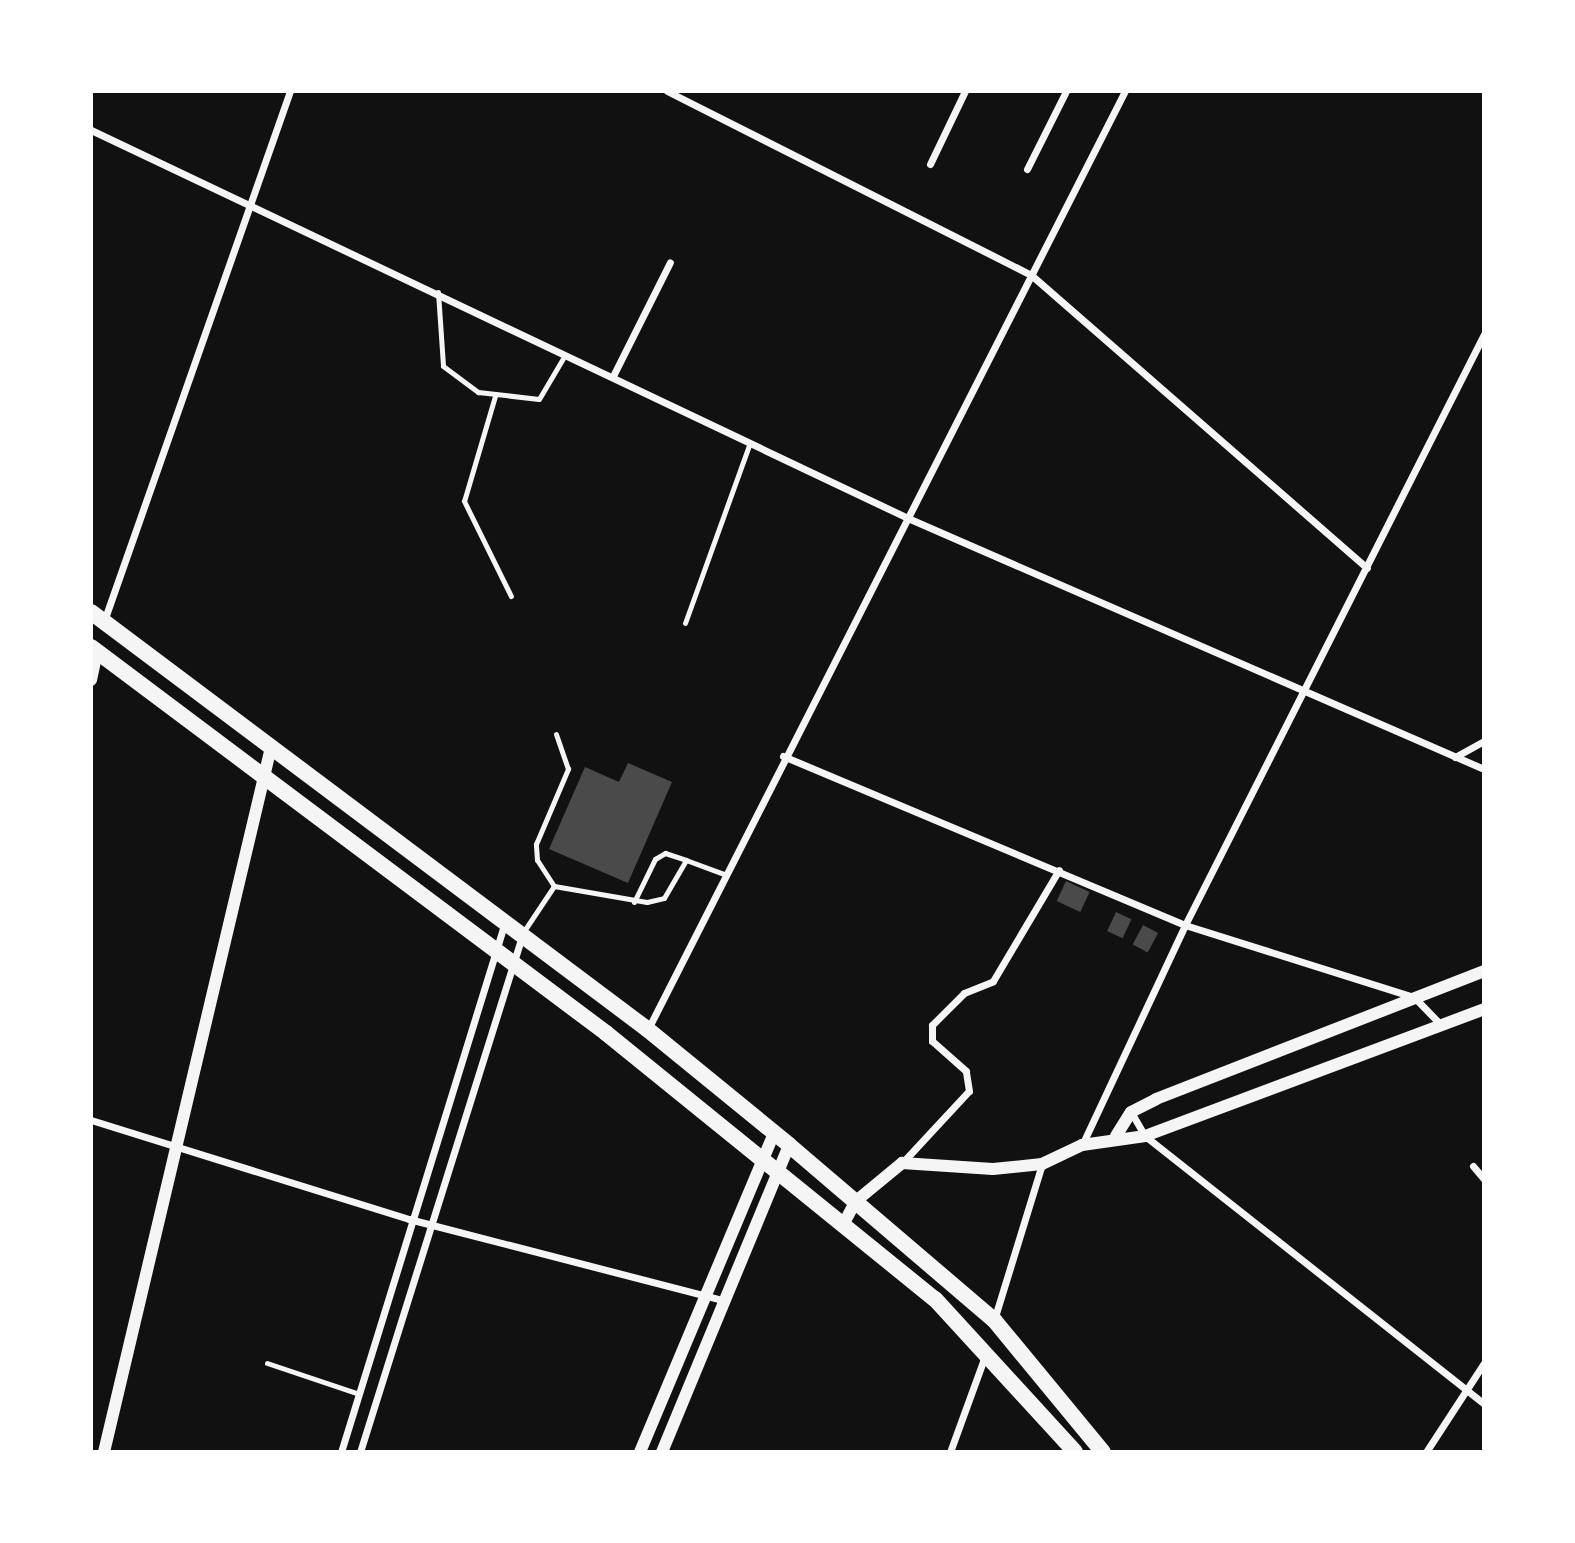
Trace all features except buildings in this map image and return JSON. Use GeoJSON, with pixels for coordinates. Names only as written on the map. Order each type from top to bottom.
{"type":"FeatureCollection","features":[{"type":"Feature","properties":{"kind":"main road"},"geometry":{"type":"LineString","coordinates":[[97,617],[648,1029],[789,1145],[993,1320],[1102,1452]]}},
{"type":"Feature","properties":{"kind":"main road"},"geometry":{"type":"LineString","coordinates":[[94,650],[262,779],[512,961],[844,1225],[988,1349],[1075,1452]]}},
{"type":"Feature","properties":{"kind":"street"},"geometry":{"type":"LineString","coordinates":[[97,617],[290,91]]}},
{"type":"Feature","properties":{"kind":"street"},"geometry":{"type":"LineString","coordinates":[[667,91],[1030,274],[1367,568]]}},
{"type":"Feature","properties":{"kind":"street"},"geometry":{"type":"LineString","coordinates":[[930,163],[965,91]]}},
{"type":"Feature","properties":{"kind":"street"},"geometry":{"type":"LineString","coordinates":[[1027,169],[1066,91]]}},
{"type":"Feature","properties":{"kind":"street"},"geometry":{"type":"LineString","coordinates":[[648,1029],[783,755],[910,519],[1030,274],[1125,91]]}},
{"type":"Feature","properties":{"kind":"street"},"geometry":{"type":"LineString","coordinates":[[91,130],[250,202],[910,519],[1484,769]]}},
{"type":"Feature","properties":{"kind":"street"},"geometry":{"type":"LineString","coordinates":[[613,376],[670,262]]}},
{"type":"Feature","properties":{"kind":"street"},"geometry":{"type":"LineString","coordinates":[[1082,1145],[1185,925],[1484,334]]}},
{"type":"Feature","properties":{"kind":"street"},"geometry":{"type":"LineString","coordinates":[[91,680],[94,650]]}},
{"type":"Feature","properties":{"kind":"street"},"geometry":{"type":"LineString","coordinates":[[1455,757],[1484,741]]}},
{"type":"Feature","properties":{"kind":"street"},"geometry":{"type":"LineString","coordinates":[[104,1452],[174,1143],[271,747]]}},
{"type":"Feature","properties":{"kind":"street"},"geometry":{"type":"LineString","coordinates":[[783,755],[1185,925],[1414,997],[1441,1026]]}},
{"type":"Feature","properties":{"kind":"street"},"geometry":{"type":"LineString","coordinates":[[844,1225],[856,1201],[902,1163],[969,1091],[966,1071],[929,1032],[964,993],[993,981],[1059,870]]}},
{"type":"Feature","properties":{"kind":"street"},"geometry":{"type":"LineString","coordinates":[[341,1452],[409,1219],[505,921]]}},
{"type":"Feature","properties":{"kind":"street"},"geometry":{"type":"LineString","coordinates":[[360,1452],[522,936]]}},
{"type":"Feature","properties":{"kind":"street"},"geometry":{"type":"LineString","coordinates":[[1116,1136],[1131,1112],[1484,971]]}},
{"type":"Feature","properties":{"kind":"street"},"geometry":{"type":"LineString","coordinates":[[902,1163],[993,1169],[1042,1164],[1082,1145],[1116,1136],[1145,1136],[1484,1009]]}},
{"type":"Feature","properties":{"kind":"street"},"geometry":{"type":"LineString","coordinates":[[1131,1112],[1145,1136],[1484,1404]]}},
{"type":"Feature","properties":{"kind":"street"},"geometry":{"type":"LineString","coordinates":[[91,1119],[409,1219],[723,1300]]}},
{"type":"Feature","properties":{"kind":"street"},"geometry":{"type":"LineString","coordinates":[[640,1452],[703,1294],[774,1134]]}},
{"type":"Feature","properties":{"kind":"street"},"geometry":{"type":"LineString","coordinates":[[662,1452],[789,1145]]}},
{"type":"Feature","properties":{"kind":"street"},"geometry":{"type":"LineString","coordinates":[[993,1320],[1042,1164]]}},
{"type":"Feature","properties":{"kind":"street"},"geometry":{"type":"LineString","coordinates":[[1473,1166],[1484,1179]]}},
{"type":"Feature","properties":{"kind":"street"},"geometry":{"type":"LineString","coordinates":[[950,1452],[988,1349]]}},
{"type":"Feature","properties":{"kind":"street"},"geometry":{"type":"LineString","coordinates":[[1426,1452],[1484,1363]]}},
{"type":"Feature","properties":{"kind":"street"},"geometry":{"type":"LineString","coordinates":[[672,1373],[691,1380]]}},
{"type":"Feature","properties":{"kind":"street"},"geometry":{"type":"LineString","coordinates":[[365,1376],[382,1381]]}},
{"type":"Feature","properties":{"kind":"lane"},"geometry":{"type":"LineString","coordinates":[[438,292],[443,366],[478,392],[539,400],[565,354]]}},
{"type":"Feature","properties":{"kind":"lane"},"geometry":{"type":"LineString","coordinates":[[495,396],[464,501],[511,596]]}},
{"type":"Feature","properties":{"kind":"lane"},"geometry":{"type":"LineString","coordinates":[[685,623],[750,442]]}},
{"type":"Feature","properties":{"kind":"lane"},"geometry":{"type":"LineString","coordinates":[[556,734],[568,769],[536,844],[537,860],[554,886],[634,902],[664,898],[686,860]]}},
{"type":"Feature","properties":{"kind":"lane"},"geometry":{"type":"LineString","coordinates":[[634,902],[655,859],[665,853],[724,874]]}},
{"type":"Feature","properties":{"kind":"lane"},"geometry":{"type":"LineString","coordinates":[[522,936],[554,886]]}},
{"type":"Feature","properties":{"kind":"lane"},"geometry":{"type":"LineString","coordinates":[[267,1363],[359,1394]]}}]}
